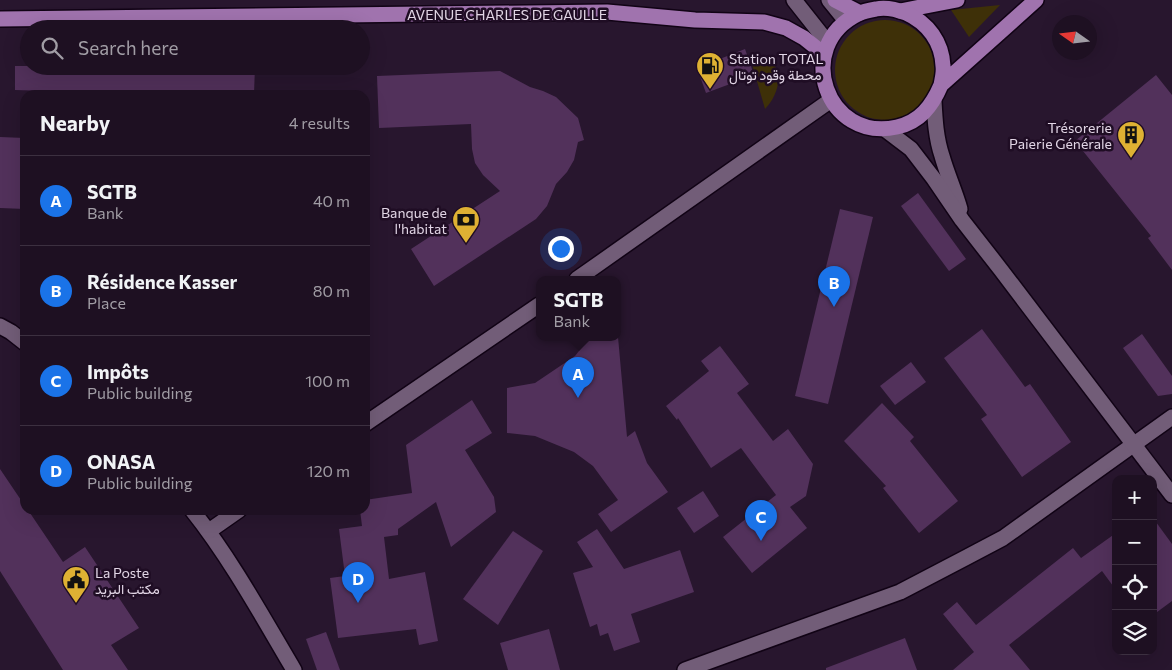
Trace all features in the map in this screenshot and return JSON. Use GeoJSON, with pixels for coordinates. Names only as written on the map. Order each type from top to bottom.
{"type":"FeatureCollection","features":[{"type":"Feature","properties":{"kind":"main road"},"geometry":{"type":"LineString","coordinates":[[835,0],[860,12]]}},
{"type":"Feature","properties":{"kind":"main road"},"geometry":{"type":"LineString","coordinates":[[900,11],[956,0]]}},
{"type":"Feature","properties":{"kind":"main road"},"geometry":{"type":"LineString","coordinates":[[941,85],[1036,0]]}},
{"type":"Feature","properties":{"kind":"main road"},"geometry":{"type":"LineString","coordinates":[[880,8],[900,11],[917,18],[931,31],[940,48],[943,66],[941,85],[934,101],[922,115],[905,126],[886,130],[864,127],[845,116],[831,100],[822,70],[826,48],[836,30],[846,21],[860,12],[880,8]]}},
{"type":"Feature","properties":{"kind":"main road","name":"AVENUE CHARLES DE GAULLE"},"geometry":{"type":"LineString","coordinates":[[0,19],[607,12],[696,20],[764,22],[786,28],[826,48]]}},
{"type":"Feature","properties":{"kind":"street"},"geometry":{"type":"LineString","coordinates":[[794,0],[826,48]]}},
{"type":"Feature","properties":{"kind":"street"},"geometry":{"type":"LineString","coordinates":[[829,0],[846,21]]}},
{"type":"Feature","properties":{"kind":"street"},"geometry":{"type":"LineString","coordinates":[[581,276],[831,100]]}},
{"type":"Feature","properties":{"kind":"street"},"geometry":{"type":"LineString","coordinates":[[934,101],[936,132],[942,158],[956,195],[962,220]]}},
{"type":"Feature","properties":{"kind":"street"},"geometry":{"type":"LineString","coordinates":[[886,130],[911,149],[962,220],[1172,495]]}},
{"type":"Feature","properties":{"kind":"street"},"geometry":{"type":"LineString","coordinates":[[370,421],[536,307]]}},
{"type":"Feature","properties":{"kind":"street"},"geometry":{"type":"LineString","coordinates":[[0,326],[20,338]]}},
{"type":"Feature","properties":{"kind":"street"},"geometry":{"type":"LineString","coordinates":[[685,670],[900,592],[1003,538],[1172,417]]}},
{"type":"Feature","properties":{"kind":"street"},"geometry":{"type":"LineString","coordinates":[[196,515],[256,605],[294,670]]}},
{"type":"Feature","properties":{"kind":"street"},"geometry":{"type":"LineString","coordinates":[[208,531],[232,515]]}},
{"type":"Feature","properties":{"kind":"shaded area"},"geometry":{"type":"Polygon","coordinates":[[[1000,5],[969,37],[951,10],[1000,5]]]}},
{"type":"Feature","properties":{"kind":"shaded area"},"geometry":{"type":"Polygon","coordinates":[[[885,20],[904,24],[920,35],[931,51],[935,70],[931,89],[920,105],[904,116],[885,120],[866,116],[850,105],[839,89],[835,70],[839,51],[850,35],[866,24],[885,20]]]}},
{"type":"Feature","properties":{"kind":"shaded area"},"geometry":{"type":"Polygon","coordinates":[[[750,57],[769,60],[777,71],[778,85],[773,98],[765,109],[750,57]]]}},
{"type":"Feature","properties":{"kind":"building"},"geometry":{"type":"Polygon","coordinates":[[[745,49],[754,75],[706,93],[697,68],[745,49]]]}},
{"type":"Feature","properties":{"kind":"building"},"geometry":{"type":"Polygon","coordinates":[[[15,66],[20,66],[20,75],[255,75],[254,90],[15,90],[15,66]]]}},
{"type":"Feature","properties":{"kind":"building"},"geometry":{"type":"Polygon","coordinates":[[[500,71],[530,87],[556,97],[578,118],[584,140],[578,142],[574,160],[567,172],[556,184],[547,206],[536,219],[434,286],[411,249],[500,191],[483,175],[475,163],[472,149],[471,124],[379,128],[377,76],[500,71]]]}},
{"type":"Feature","properties":{"kind":"building","name":"Trésorerie Paierie Générale"},"geometry":{"type":"Polygon","coordinates":[[[1156,75],[1172,95],[1172,270],[1148,238],[1151,236],[1075,141],[1156,75]]]}},
{"type":"Feature","properties":{"kind":"building"},"geometry":{"type":"Polygon","coordinates":[[[0,137],[20,138],[20,209],[0,208],[0,137]]]}},
{"type":"Feature","properties":{"kind":"building"},"geometry":{"type":"Polygon","coordinates":[[[918,193],[966,259],[949,271],[901,206],[918,193]]]}},
{"type":"Feature","properties":{"kind":"building"},"geometry":{"type":"Polygon","coordinates":[[[840,209],[873,217],[828,404],[795,396],[840,209]]]}},
{"type":"Feature","properties":{"kind":"building"},"geometry":{"type":"Polygon","coordinates":[[[982,329],[1025,387],[1030,384],[1071,442],[1022,477],[981,419],[987,415],[944,358],[982,329]]]}},
{"type":"Feature","properties":{"kind":"building"},"geometry":{"type":"Polygon","coordinates":[[[1142,334],[1172,376],[1172,394],[1158,396],[1123,348],[1142,334]]]}},
{"type":"Feature","properties":{"kind":"building"},"geometry":{"type":"Polygon","coordinates":[[[587,341],[618,341],[627,437],[635,431],[647,463],[668,492],[611,532],[598,514],[618,500],[593,466],[574,452],[535,436],[507,433],[507,388],[535,383],[575,356],[587,341]]]}},
{"type":"Feature","properties":{"kind":"building"},"geometry":{"type":"Polygon","coordinates":[[[720,346],[749,384],[737,393],[773,441],[788,429],[813,464],[806,496],[790,507],[807,528],[752,573],[723,537],[776,495],[741,448],[711,468],[678,418],[677,420],[666,406],[709,371],[701,361],[720,346]]]}},
{"type":"Feature","properties":{"kind":"building"},"geometry":{"type":"Polygon","coordinates":[[[911,362],[926,382],[895,405],[880,386],[911,362]]]}},
{"type":"Feature","properties":{"kind":"building"},"geometry":{"type":"Polygon","coordinates":[[[472,400],[492,433],[465,450],[494,497],[496,512],[451,547],[436,502],[398,529],[398,535],[384,537],[389,579],[425,572],[438,641],[419,645],[416,629],[338,638],[330,578],[345,576],[339,529],[362,526],[361,515],[370,515],[370,499],[412,493],[406,445],[472,400]]]}},
{"type":"Feature","properties":{"kind":"building"},"geometry":{"type":"Polygon","coordinates":[[[882,403],[914,437],[910,441],[958,501],[919,533],[883,488],[886,486],[844,441],[882,403]]]}},
{"type":"Feature","properties":{"kind":"building"},"geometry":{"type":"Polygon","coordinates":[[[0,469],[20,499],[20,515],[31,515],[63,562],[85,547],[139,628],[111,645],[128,670],[63,670],[0,571],[0,469]]]}},
{"type":"Feature","properties":{"kind":"building"},"geometry":{"type":"Polygon","coordinates":[[[703,491],[719,516],[694,533],[677,508],[703,491]]]}},
{"type":"Feature","properties":{"kind":"building"},"geometry":{"type":"Polygon","coordinates":[[[1157,523],[1172,544],[1172,601],[1157,612],[1157,523]]]}},
{"type":"Feature","properties":{"kind":"building"},"geometry":{"type":"Polygon","coordinates":[[[597,529],[624,569],[680,550],[694,592],[631,614],[640,642],[614,651],[608,633],[600,636],[597,624],[590,627],[573,573],[593,567],[577,542],[597,529]]]}},
{"type":"Feature","properties":{"kind":"building"},"geometry":{"type":"Polygon","coordinates":[[[513,531],[543,551],[498,625],[463,599],[513,531]]]}},
{"type":"Feature","properties":{"kind":"building"},"geometry":{"type":"Polygon","coordinates":[[[1112,536],[1112,585],[1102,571],[1009,645],[1030,670],[953,670],[974,652],[943,614],[957,602],[976,625],[1073,548],[1081,558],[1112,536]]]}},
{"type":"Feature","properties":{"kind":"building"},"geometry":{"type":"Polygon","coordinates":[[[549,629],[560,670],[508,670],[500,643],[549,629]]]}},
{"type":"Feature","properties":{"kind":"building"},"geometry":{"type":"Polygon","coordinates":[[[326,632],[340,670],[317,670],[306,639],[326,632]]]}},
{"type":"Feature","properties":{"kind":"building"},"geometry":{"type":"Polygon","coordinates":[[[905,638],[917,670],[826,670],[826,668],[905,638]]]}},
{"type":"Feature","properties":{"kind":"place","name":"Station TOTAL محطة وقود توتال"},"geometry":{"type":"Point","coordinates":[710,90]}},
{"type":"Feature","properties":{"kind":"place","name":"Trésorerie Paierie Générale"},"geometry":{"type":"Point","coordinates":[1131,159]}},
{"type":"Feature","properties":{"kind":"place","name":"Banque de l'habitat"},"geometry":{"type":"Point","coordinates":[466,244]}},
{"type":"Feature","properties":{"kind":"place","name":"Résidence Kasser"},"geometry":{"type":"Point","coordinates":[834,307]}},
{"type":"Feature","properties":{"kind":"place","name":"SGTB"},"geometry":{"type":"Point","coordinates":[578,398]}},
{"type":"Feature","properties":{"kind":"place","name":"Impôts"},"geometry":{"type":"Point","coordinates":[761,541]}},
{"type":"Feature","properties":{"kind":"place","name":"ONASA"},"geometry":{"type":"Point","coordinates":[358,603]}},
{"type":"Feature","properties":{"kind":"place","name":"La Poste مكتب البريد"},"geometry":{"type":"Point","coordinates":[76,604]}}]}
